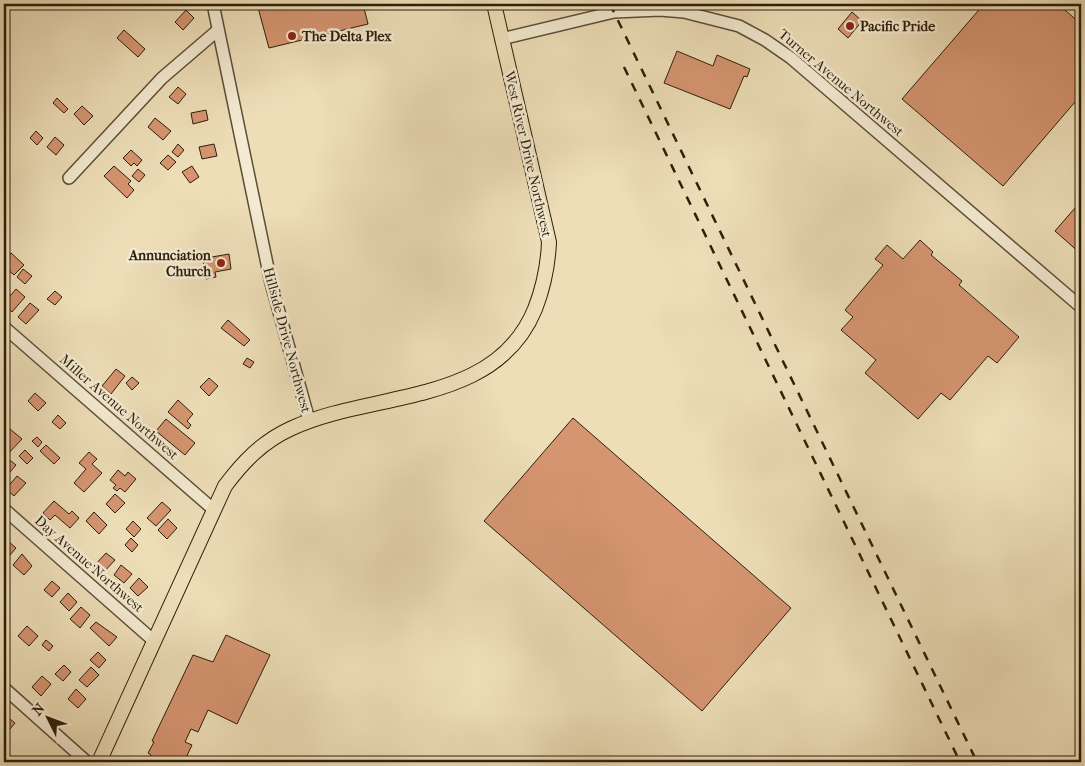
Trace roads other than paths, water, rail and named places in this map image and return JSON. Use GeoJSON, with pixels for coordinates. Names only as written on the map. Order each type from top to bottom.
{"type":"FeatureCollection","features":[{"type":"Feature","properties":{"kind":"main road","name":"West River Drive Northwest"},"geometry":{"type":"LineString","coordinates":[[309,420],[338,411],[455,383],[480,373],[508,351],[529,323],[541,294],[548,266],[549,242],[494,4]]}},
{"type":"Feature","properties":{"kind":"main road","name":"Hillside Drive Northwest"},"geometry":{"type":"LineString","coordinates":[[99,762],[225,486],[250,456],[272,438],[309,420]]}},
{"type":"Feature","properties":{"kind":"street","name":"Hillside Drive Northwest"},"geometry":{"type":"LineString","coordinates":[[213,4],[271,283],[309,420]]}},
{"type":"Feature","properties":{"kind":"street","name":"Turner Avenue Northwest"},"geometry":{"type":"LineString","coordinates":[[501,39],[614,12],[684,12],[739,26],[765,40],[791,58],[1081,307]]}},
{"type":"Feature","properties":{"kind":"street"},"geometry":{"type":"LineString","coordinates":[[69,178],[162,78],[218,30]]}},
{"type":"Feature","properties":{"kind":"street","name":"Miller Avenue Northwest"},"geometry":{"type":"LineString","coordinates":[[4,327],[214,510]]}},
{"type":"Feature","properties":{"kind":"street","name":"Day Avenue Northwest"},"geometry":{"type":"LineString","coordinates":[[4,509],[154,640]]}},
{"type":"Feature","properties":{"kind":"street"},"geometry":{"type":"LineString","coordinates":[[4,688],[87,762]]}},
{"type":"Feature","properties":{"kind":"railway"},"geometry":{"type":"LineString","coordinates":[[610,4],[977,762]]}},
{"type":"Feature","properties":{"kind":"railway"},"geometry":{"type":"LineString","coordinates":[[624,67],[960,762]]}},
{"type":"Feature","properties":{"kind":"place","name":"Pacific Pride"},"geometry":{"type":"Point","coordinates":[850,26]}},
{"type":"Feature","properties":{"kind":"place","name":"The Delta Plex"},"geometry":{"type":"Point","coordinates":[292,36]}},
{"type":"Feature","properties":{"kind":"place","name":"Annunciation Church"},"geometry":{"type":"Point","coordinates":[221,263]}}]}
